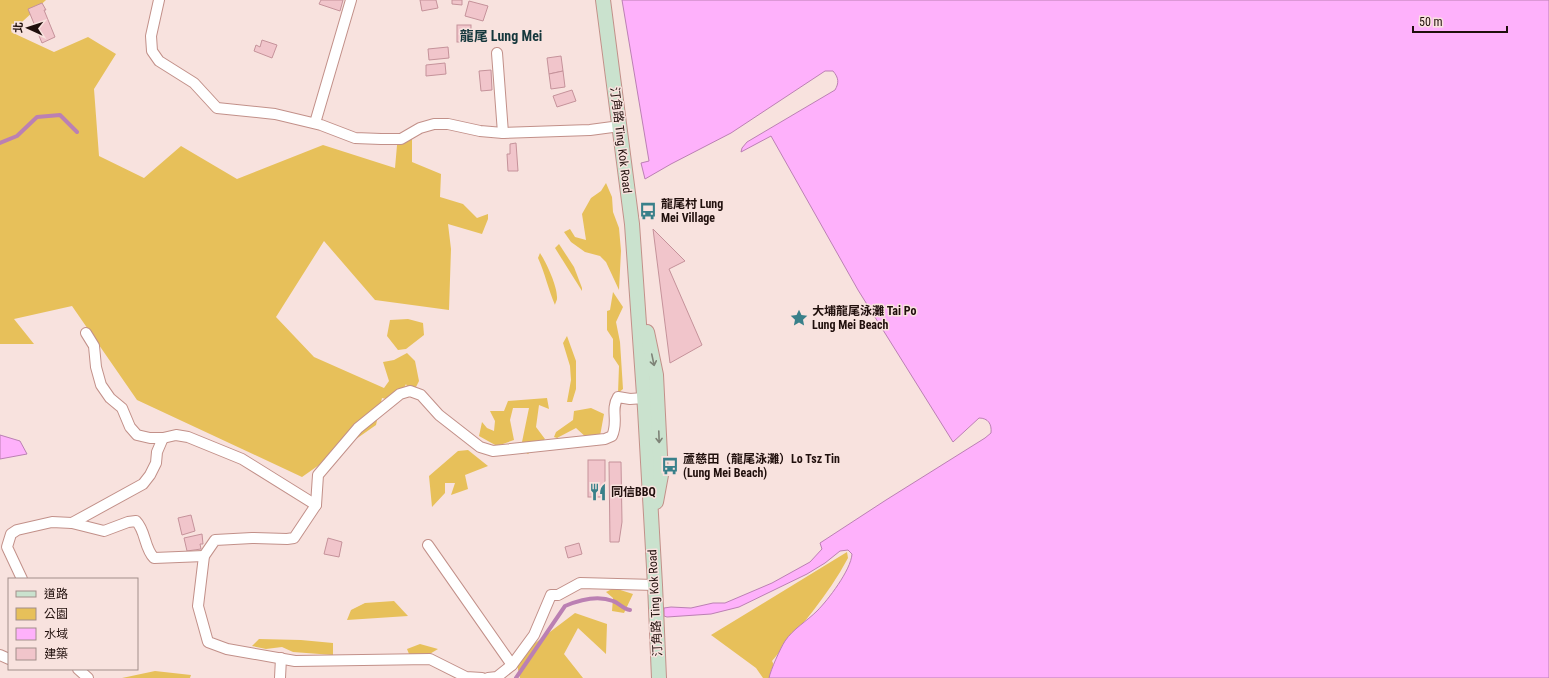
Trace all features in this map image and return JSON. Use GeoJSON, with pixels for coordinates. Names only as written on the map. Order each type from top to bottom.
{"type":"FeatureCollection","features":[{"type":"Feature","properties":{"kind":"main road","name":"汀角路 Ting Kok Road"},"geometry":{"type":"LineString","coordinates":[[603,0],[632,224],[652,528],[659,678]]}},
{"type":"Feature","properties":{"kind":"main road","name":"汀角路 Ting Kok Road"},"geometry":{"type":"LineString","coordinates":[[636,281],[656,375],[660,475],[652,528]]}},
{"type":"Feature","properties":{"kind":"street"},"geometry":{"type":"LineString","coordinates":[[159,0],[151,36],[152,51],[159,61],[194,83],[217,108],[275,114],[315,123],[355,138],[401,139],[420,128],[434,124],[448,124],[503,134],[590,130],[620,126]]}},
{"type":"Feature","properties":{"kind":"street"},"geometry":{"type":"LineString","coordinates":[[315,123],[351,0]]}},
{"type":"Feature","properties":{"kind":"street"},"geometry":{"type":"LineString","coordinates":[[497,53],[503,134]]}},
{"type":"Feature","properties":{"kind":"street"},"geometry":{"type":"LineString","coordinates":[[86,333],[94,346],[96,367],[102,385],[110,398],[122,408],[130,427],[138,435],[150,438],[163,438],[176,435],[188,437],[242,459],[316,505]]}},
{"type":"Feature","properties":{"kind":"street"},"geometry":{"type":"LineString","coordinates":[[482,678],[466,677],[430,659],[295,662],[281,658],[227,649],[208,642],[198,606],[204,556],[215,540],[294,538],[316,505],[318,475],[358,428],[404,392],[410,391],[421,395],[439,415],[480,447],[493,451],[605,439],[612,436],[616,428],[614,408],[615,402],[618,398],[644,398]]}},
{"type":"Feature","properties":{"kind":"street"},"geometry":{"type":"LineString","coordinates":[[72,523],[144,484],[150,476],[156,463],[157,452],[163,438]]}},
{"type":"Feature","properties":{"kind":"street"},"geometry":{"type":"LineString","coordinates":[[22,578],[7,547],[11,534],[18,530],[52,522],[72,523],[104,530],[128,522],[136,521],[141,526],[150,553],[154,558],[204,556]]}},
{"type":"Feature","properties":{"kind":"street"},"geometry":{"type":"LineString","coordinates":[[428,545],[512,664]]}},
{"type":"Feature","properties":{"kind":"street"},"geometry":{"type":"LineString","coordinates":[[488,678],[497,677],[512,664],[534,635],[551,594],[558,595],[580,583],[655,585]]}},
{"type":"Feature","properties":{"kind":"street"},"geometry":{"type":"LineString","coordinates":[[280,678],[281,658]]}},
{"type":"Feature","properties":{"kind":"street"},"geometry":{"type":"LineString","coordinates":[[79,670],[88,678]]}},
{"type":"Feature","properties":{"kind":"green space"},"geometry":{"type":"Polygon","coordinates":[[[0,0],[46,0],[11,32],[54,52],[88,37],[116,54],[94,89],[99,156],[144,178],[181,146],[237,179],[323,145],[395,168],[398,134],[412,136],[412,162],[441,174],[440,197],[463,204],[477,218],[488,214],[488,219],[482,234],[448,224],[451,249],[449,310],[375,300],[324,241],[276,317],[314,357],[384,388],[389,381],[383,362],[394,360],[407,353],[415,361],[419,381],[411,397],[406,384],[398,402],[382,398],[376,425],[302,477],[137,400],[72,306],[14,319],[34,344],[0,344],[0,0]]]}},
{"type":"Feature","properties":{"kind":"green space"},"geometry":{"type":"Polygon","coordinates":[[[606,183],[612,197],[613,212],[619,228],[621,251],[619,290],[606,262],[600,256],[585,252],[571,242],[564,232],[570,229],[575,237],[586,240],[582,214],[591,198],[601,191],[606,183]]]}},
{"type":"Feature","properties":{"kind":"green space"},"geometry":{"type":"Polygon","coordinates":[[[559,244],[574,267],[582,291],[555,248],[559,244]]]}},
{"type":"Feature","properties":{"kind":"green space"},"geometry":{"type":"Polygon","coordinates":[[[540,253],[556,288],[557,299],[555,305],[538,258],[540,253]]]}},
{"type":"Feature","properties":{"kind":"green space"},"geometry":{"type":"Polygon","coordinates":[[[613,292],[623,307],[616,322],[620,342],[623,389],[618,393],[619,366],[613,357],[613,339],[607,330],[607,311],[610,310],[613,292]]]}},
{"type":"Feature","properties":{"kind":"green space"},"geometry":{"type":"Polygon","coordinates":[[[408,319],[423,323],[424,335],[406,349],[398,350],[387,336],[390,320],[408,319]]]}},
{"type":"Feature","properties":{"kind":"green space"},"geometry":{"type":"Polygon","coordinates":[[[567,336],[576,361],[576,389],[572,402],[567,402],[571,380],[570,366],[563,343],[567,336]]]}},
{"type":"Feature","properties":{"kind":"green space"},"geometry":{"type":"Polygon","coordinates":[[[547,398],[549,409],[539,405],[536,427],[545,439],[528,454],[519,449],[522,442],[529,408],[513,408],[510,420],[514,440],[497,446],[479,436],[482,422],[487,428],[494,431],[495,421],[490,411],[504,411],[508,401],[547,398]]]}},
{"type":"Feature","properties":{"kind":"green space"},"geometry":{"type":"Polygon","coordinates":[[[591,408],[604,414],[600,436],[588,439],[576,428],[557,438],[554,437],[556,432],[573,420],[574,411],[591,408]]]}},
{"type":"Feature","properties":{"kind":"green space"},"geometry":{"type":"Polygon","coordinates":[[[468,450],[488,466],[465,475],[468,489],[451,495],[455,483],[445,483],[445,493],[432,507],[429,476],[458,451],[468,450]]]}},
{"type":"Feature","properties":{"kind":"green space"},"geometry":{"type":"Polygon","coordinates":[[[847,552],[848,558],[840,572],[813,611],[772,661],[776,669],[770,678],[763,678],[756,668],[711,635],[847,552]]]}},
{"type":"Feature","properties":{"kind":"green space"},"geometry":{"type":"Polygon","coordinates":[[[614,588],[633,594],[624,613],[612,611],[613,598],[606,592],[614,588]]]}},
{"type":"Feature","properties":{"kind":"green space"},"geometry":{"type":"Polygon","coordinates":[[[394,601],[408,616],[347,620],[351,610],[365,603],[394,601]]]}},
{"type":"Feature","properties":{"kind":"green space"},"geometry":{"type":"Polygon","coordinates":[[[575,613],[607,624],[606,654],[578,628],[564,654],[583,678],[520,678],[517,665],[530,647],[575,613]]]}},
{"type":"Feature","properties":{"kind":"green space"},"geometry":{"type":"Polygon","coordinates":[[[259,639],[301,640],[333,643],[333,655],[293,652],[282,647],[266,649],[252,646],[259,639]]]}},
{"type":"Feature","properties":{"kind":"green space"},"geometry":{"type":"Polygon","coordinates":[[[420,644],[438,649],[428,655],[409,654],[407,649],[420,644]]]}},
{"type":"Feature","properties":{"kind":"green space"},"geometry":{"type":"Polygon","coordinates":[[[155,671],[191,675],[190,678],[122,678],[155,671]]]}},
{"type":"Feature","properties":{"kind":"water"},"geometry":{"type":"Polygon","coordinates":[[[622,0],[1549,0],[1549,678],[769,678],[785,641],[822,606],[848,568],[852,554],[848,550],[840,551],[825,563],[807,574],[739,607],[711,614],[664,616],[664,608],[691,608],[713,603],[725,603],[772,583],[810,562],[822,549],[820,543],[985,438],[991,433],[991,430],[990,424],[987,420],[979,418],[953,442],[858,290],[771,136],[741,152],[742,148],[747,142],[835,90],[838,80],[833,71],[825,71],[731,133],[645,179],[641,163],[649,161],[622,0]]]}},
{"type":"Feature","properties":{"kind":"water"},"geometry":{"type":"Polygon","coordinates":[[[0,435],[20,441],[27,454],[0,459],[0,435]]]}},
{"type":"Feature","properties":{"kind":"building"},"geometry":{"type":"Polygon","coordinates":[[[321,0],[343,0],[340,11],[319,4],[321,0]]]}},
{"type":"Feature","properties":{"kind":"building"},"geometry":{"type":"Polygon","coordinates":[[[420,0],[436,0],[438,8],[422,11],[420,0]]]}},
{"type":"Feature","properties":{"kind":"building"},"geometry":{"type":"Polygon","coordinates":[[[452,0],[462,0],[462,5],[452,4],[452,0]]]}},
{"type":"Feature","properties":{"kind":"building"},"geometry":{"type":"Polygon","coordinates":[[[469,1],[488,6],[483,21],[465,16],[469,1]]]}},
{"type":"Feature","properties":{"kind":"building"},"geometry":{"type":"Polygon","coordinates":[[[42,3],[46,10],[44,10],[55,37],[42,43],[28,9],[42,3]]]}},
{"type":"Feature","properties":{"kind":"building"},"geometry":{"type":"Polygon","coordinates":[[[457,25],[471,25],[471,42],[457,42],[457,25]]]}},
{"type":"Feature","properties":{"kind":"building"},"geometry":{"type":"Polygon","coordinates":[[[262,40],[277,45],[272,58],[254,51],[256,45],[260,47],[262,40]]]}},
{"type":"Feature","properties":{"kind":"building"},"geometry":{"type":"Polygon","coordinates":[[[448,47],[449,58],[429,60],[428,49],[448,47]]]}},
{"type":"Feature","properties":{"kind":"building"},"geometry":{"type":"Polygon","coordinates":[[[561,56],[563,71],[549,74],[547,58],[561,56]]]}},
{"type":"Feature","properties":{"kind":"building"},"geometry":{"type":"Polygon","coordinates":[[[445,63],[446,74],[426,76],[426,65],[445,63]]]}},
{"type":"Feature","properties":{"kind":"building"},"geometry":{"type":"Polygon","coordinates":[[[491,70],[492,90],[481,91],[479,71],[491,70]]]}},
{"type":"Feature","properties":{"kind":"building"},"geometry":{"type":"Polygon","coordinates":[[[563,71],[565,87],[551,89],[549,74],[563,71]]]}},
{"type":"Feature","properties":{"kind":"building"},"geometry":{"type":"Polygon","coordinates":[[[572,90],[576,101],[557,107],[553,96],[572,90]]]}},
{"type":"Feature","properties":{"kind":"building"},"geometry":{"type":"Polygon","coordinates":[[[516,143],[518,171],[508,171],[507,154],[510,154],[510,144],[516,143]]]}},
{"type":"Feature","properties":{"kind":"building"},"geometry":{"type":"Polygon","coordinates":[[[653,229],[685,261],[669,269],[702,345],[670,363],[653,229]]]}},
{"type":"Feature","properties":{"kind":"building"},"geometry":{"type":"Polygon","coordinates":[[[588,460],[605,460],[605,497],[588,497],[588,460]]]}},
{"type":"Feature","properties":{"kind":"building"},"geometry":{"type":"Polygon","coordinates":[[[609,462],[621,462],[622,522],[619,542],[610,542],[609,462]]]}},
{"type":"Feature","properties":{"kind":"building"},"geometry":{"type":"Polygon","coordinates":[[[191,515],[195,531],[182,535],[178,518],[191,515]]]}},
{"type":"Feature","properties":{"kind":"building"},"geometry":{"type":"Polygon","coordinates":[[[202,534],[203,544],[200,544],[201,549],[187,551],[184,538],[202,534]]]}},
{"type":"Feature","properties":{"kind":"building"},"geometry":{"type":"Polygon","coordinates":[[[328,538],[342,542],[339,557],[324,554],[328,538]]]}},
{"type":"Feature","properties":{"kind":"building"},"geometry":{"type":"Polygon","coordinates":[[[579,543],[582,554],[568,558],[565,547],[579,543]]]}},
{"type":"Feature","properties":{"kind":"waterway"},"geometry":{"type":"LineString","coordinates":[[0,143],[17,136],[37,117],[60,115],[77,132]]}},
{"type":"Feature","properties":{"kind":"waterway"},"geometry":{"type":"LineString","coordinates":[[516,678],[565,606],[582,600],[601,598],[613,601],[630,610]]}},
{"type":"Feature","properties":{"kind":"place","name":"龍尾村 Lung Mei Village"},"geometry":{"type":"Point","coordinates":[648,211]}},
{"type":"Feature","properties":{"kind":"place","name":"大埔龍尾泳灘 Tai Po Lung Mei Beach"},"geometry":{"type":"Point","coordinates":[799,318]}},
{"type":"Feature","properties":{"kind":"place","name":"蘆慈田（龍尾泳灘）Lo Tsz Tin (Lung Mei Beach)"},"geometry":{"type":"Point","coordinates":[670,466]}},
{"type":"Feature","properties":{"kind":"place","name":"同信BBQ"},"geometry":{"type":"Point","coordinates":[598,492]}},
{"type":"Feature","properties":{"kind":"district","name":"龍尾 Lung Mei"},"geometry":{"type":"Point","coordinates":[501,36]}}]}
